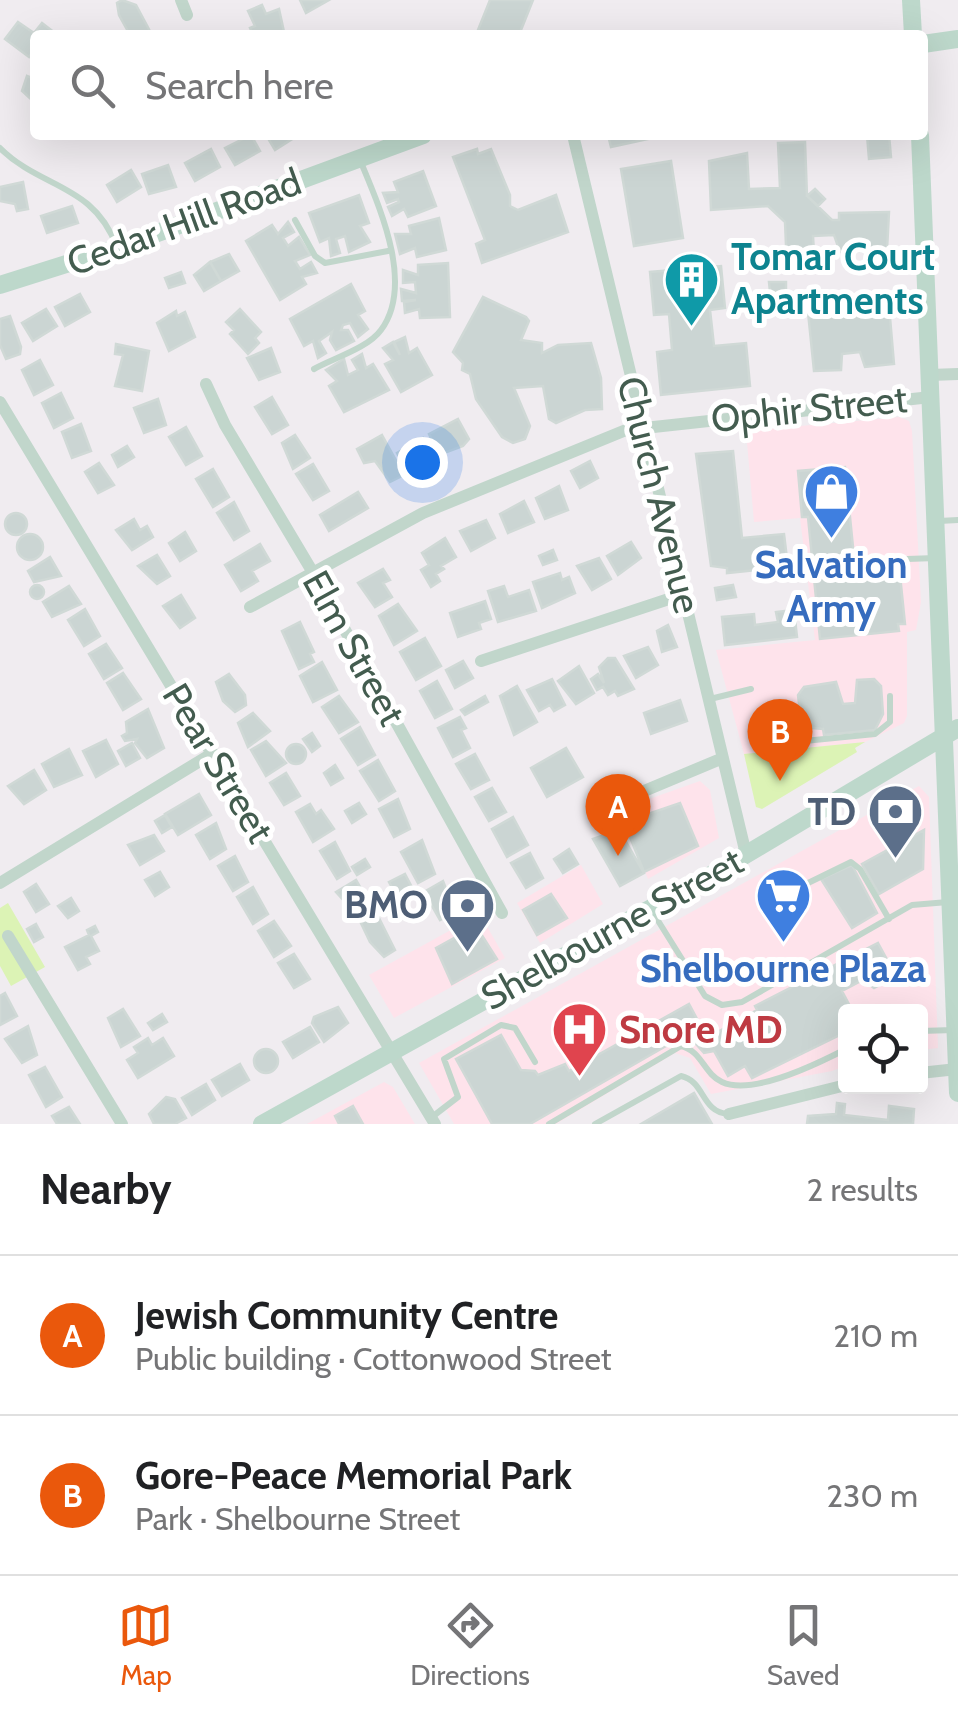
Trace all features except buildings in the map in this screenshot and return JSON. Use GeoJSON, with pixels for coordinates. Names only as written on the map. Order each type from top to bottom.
{"type":"FeatureCollection","features":[{"type":"Feature","properties":{"kind":"main road"},"geometry":{"type":"LineString","coordinates":[[910,0],[913,30]]}},
{"type":"Feature","properties":{"kind":"main road"},"geometry":{"type":"LineString","coordinates":[[928,43],[958,38]]}},
{"type":"Feature","properties":{"kind":"main road","name":"Cedar Hill Road"},"geometry":{"type":"LineString","coordinates":[[0,285],[117,248],[409,140]]}},
{"type":"Feature","properties":{"kind":"main road"},"geometry":{"type":"LineString","coordinates":[[920,140],[937,558],[951,732],[958,1092]]}},
{"type":"Feature","properties":{"kind":"main road","name":"Shelbourne Street"},"geometry":{"type":"LineString","coordinates":[[262,1124],[746,854],[951,732]]}},
{"type":"Feature","properties":{"kind":"street"},"geometry":{"type":"LineString","coordinates":[[181,0],[188,15]]}},
{"type":"Feature","properties":{"kind":"street","name":"Church Avenue"},"geometry":{"type":"LineString","coordinates":[[573,140],[746,854]]}},
{"type":"Feature","properties":{"kind":"street","name":"Ophir Street"},"geometry":{"type":"LineString","coordinates":[[930,374],[958,374]]}},
{"type":"Feature","properties":{"kind":"street","name":"Elm Street"},"geometry":{"type":"LineString","coordinates":[[206,384],[502,913]]}},
{"type":"Feature","properties":{"kind":"street","name":"Ophir Street"},"geometry":{"type":"LineString","coordinates":[[250,607],[304,575],[314,576],[423,512],[482,485],[642,428],[931,397]]}},
{"type":"Feature","properties":{"kind":"street","name":"Pear Street"},"geometry":{"type":"LineString","coordinates":[[0,402],[433,1121]]}},
{"type":"Feature","properties":{"kind":"street"},"geometry":{"type":"LineString","coordinates":[[480,661],[684,594]]}},
{"type":"Feature","properties":{"kind":"street"},"geometry":{"type":"LineString","coordinates":[[0,883],[212,753]]}},
{"type":"Feature","properties":{"kind":"street"},"geometry":{"type":"LineString","coordinates":[[613,804],[723,758]]}},
{"type":"Feature","properties":{"kind":"street"},"geometry":{"type":"LineString","coordinates":[[8,936],[122,1124]]}},
{"type":"Feature","properties":{"kind":"street"},"geometry":{"type":"LineString","coordinates":[[928,1072],[957,1069]]}},
{"type":"Feature","properties":{"kind":"street"},"geometry":{"type":"LineString","coordinates":[[729,1114],[838,1087]]}},
{"type":"Feature","properties":{"kind":"lane"},"geometry":{"type":"LineString","coordinates":[[0,148],[94,208],[108,224],[117,248]]}},
{"type":"Feature","properties":{"kind":"lane"},"geometry":{"type":"LineString","coordinates":[[314,369],[380,332],[395,291],[388,251],[360,158]]}},
{"type":"Feature","properties":{"kind":"lane"},"geometry":{"type":"LineString","coordinates":[[295,220],[308,246],[325,263],[388,251]]}},
{"type":"Feature","properties":{"kind":"lane"},"geometry":{"type":"LineString","coordinates":[[936,521],[958,520]]}},
{"type":"Feature","properties":{"kind":"lane"},"geometry":{"type":"LineString","coordinates":[[907,559],[937,558]]}},
{"type":"Feature","properties":{"kind":"lane"},"geometry":{"type":"LineString","coordinates":[[710,700],[750,689]]}},
{"type":"Feature","properties":{"kind":"lane"},"geometry":{"type":"LineString","coordinates":[[758,730],[768,741],[810,741],[881,732],[892,715],[890,696]]}},
{"type":"Feature","properties":{"kind":"lane"},"geometry":{"type":"LineString","coordinates":[[806,884],[852,862],[889,919]]}},
{"type":"Feature","properties":{"kind":"lane"},"geometry":{"type":"LineString","coordinates":[[650,908],[704,996],[727,1005],[742,1002],[916,904],[952,905]]}},
{"type":"Feature","properties":{"kind":"lane"},"geometry":{"type":"LineString","coordinates":[[433,1121],[458,1097],[444,1058],[501,1024],[518,1031],[534,1062]]}},
{"type":"Feature","properties":{"kind":"lane"},"geometry":{"type":"LineString","coordinates":[[928,1031],[955,1030]]}},
{"type":"Feature","properties":{"kind":"lane"},"geometry":{"type":"LineString","coordinates":[[549,1124],[681,1046],[697,1054],[721,1082],[732,1084],[793,1074],[838,1053]]}},
{"type":"Feature","properties":{"kind":"lane"},"geometry":{"type":"LineString","coordinates":[[596,1124],[681,1076],[694,1081],[709,1107],[729,1114]]}},
{"type":"Feature","properties":{"kind":"shaded area"},"geometry":{"type":"Polygon","coordinates":[[[899,417],[909,421],[921,602],[916,630],[907,632],[907,716],[904,723],[865,742],[744,754],[716,650],[815,640],[800,518],[754,522],[746,431],[899,417]],[[845,467],[798,471],[802,517],[808,517],[820,638],[898,631],[898,624],[905,623],[899,565],[855,567],[845,467]]]}},
{"type":"Feature","properties":{"kind":"shaded area"},"geometry":{"type":"Polygon","coordinates":[[[700,781],[710,790],[719,838],[648,879],[618,810],[700,781]]]}},
{"type":"Feature","properties":{"kind":"shaded area","name":"Shelbourne Plaza"},"geometry":{"type":"Polygon","coordinates":[[[919,786],[929,797],[938,1048],[928,1049],[928,1004],[838,1004],[838,1069],[711,1094],[690,1058],[675,1053],[556,1124],[454,1124],[419,1063],[919,786]]]}},
{"type":"Feature","properties":{"kind":"shaded area"},"geometry":{"type":"Polygon","coordinates":[[[581,865],[603,904],[540,943],[517,903],[581,865]]]}},
{"type":"Feature","properties":{"kind":"shaded area"},"geometry":{"type":"Polygon","coordinates":[[[480,914],[505,958],[394,1018],[369,975],[480,914]]]}},
{"type":"Feature","properties":{"kind":"shaded area"},"geometry":{"type":"Polygon","coordinates":[[[384,1082],[393,1087],[415,1124],[307,1124],[384,1082]]]}},
{"type":"Feature","properties":{"kind":"green space"},"geometry":{"type":"Polygon","coordinates":[[[865,742],[855,748],[857,752],[762,809],[756,807],[744,754],[865,742]]]}},
{"type":"Feature","properties":{"kind":"green space"},"geometry":{"type":"Polygon","coordinates":[[[8,903],[45,967],[11,986],[0,966],[0,908],[8,903]]]}},
{"type":"Feature","properties":{"kind":"place","name":"Tomar Court Apartments"},"geometry":{"type":"Point","coordinates":[692,328]}},
{"type":"Feature","properties":{"kind":"place","name":"Salvation Army"},"geometry":{"type":"Point","coordinates":[831,541]}},
{"type":"Feature","properties":{"kind":"place","name":"Gore-Peace Memorial Park"},"geometry":{"type":"Point","coordinates":[780,781]}},
{"type":"Feature","properties":{"kind":"place","name":"Jewish Community Centre"},"geometry":{"type":"Point","coordinates":[618,856]}},
{"type":"Feature","properties":{"kind":"place","name":"TD"},"geometry":{"type":"Point","coordinates":[895,861]}},
{"type":"Feature","properties":{"kind":"place","name":"Shelbourne Plaza"},"geometry":{"type":"Point","coordinates":[783,945]}},
{"type":"Feature","properties":{"kind":"place","name":"BMO"},"geometry":{"type":"Point","coordinates":[467,954]}},
{"type":"Feature","properties":{"kind":"place","name":"Snore MD"},"geometry":{"type":"Point","coordinates":[580,1079]}}]}
